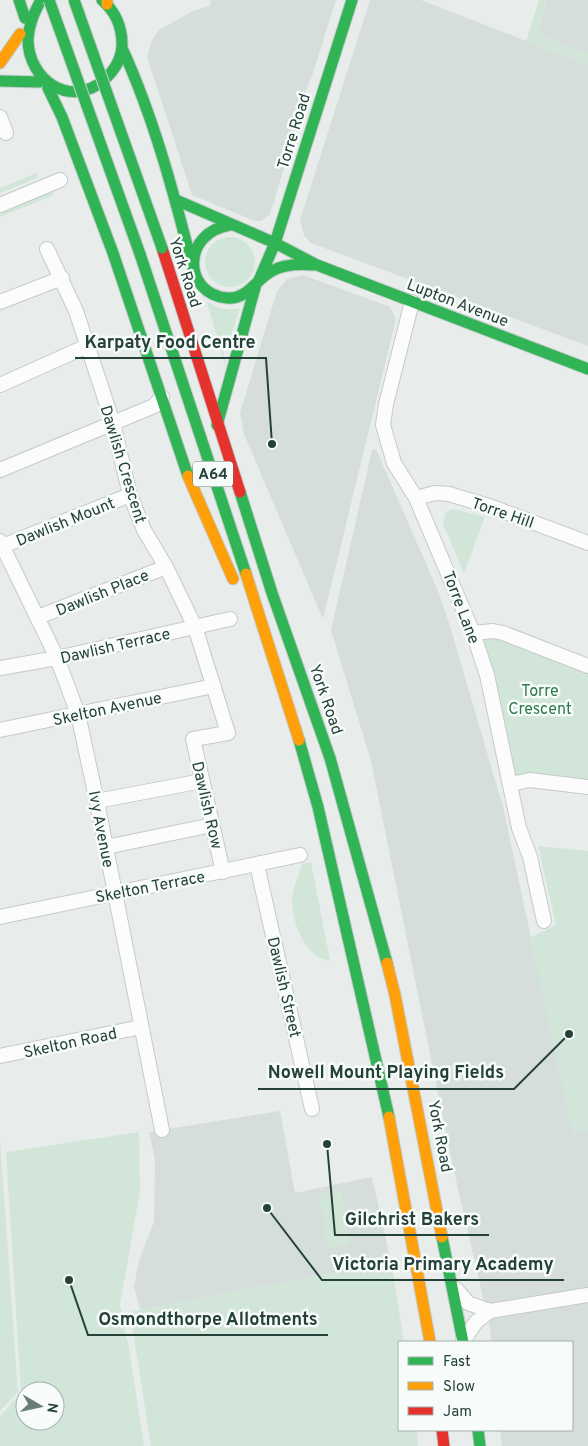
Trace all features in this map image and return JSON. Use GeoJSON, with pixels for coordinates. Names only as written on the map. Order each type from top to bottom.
{"type":"FeatureCollection","features":[{"type":"Feature","properties":{"kind":"main road"},"geometry":{"type":"LineString","coordinates":[[20,0],[25,18]]}},
{"type":"Feature","properties":{"kind":"main road"},"geometry":{"type":"LineString","coordinates":[[40,0],[25,18],[20,34],[19,50],[25,66],[43,85],[62,116],[113,253],[195,494],[286,695]]}},
{"type":"Feature","properties":{"kind":"main road","name":"A64"},"geometry":{"type":"LineString","coordinates":[[49,0],[140,254],[286,695],[318,807],[386,1098],[430,1341]]}},
{"type":"Feature","properties":{"kind":"main road","name":"York Road"},"geometry":{"type":"LineString","coordinates":[[74,0],[162,248],[217,426],[272,593],[330,758],[363,872],[395,995],[463,1341]]}},
{"type":"Feature","properties":{"kind":"main road","name":"Torre Road"},"geometry":{"type":"LineString","coordinates":[[260,278],[275,243],[352,0]]}},
{"type":"Feature","properties":{"kind":"main road","name":"York Road"},"geometry":{"type":"LineString","coordinates":[[105,1],[118,21],[122,32],[122,48],[133,88],[176,200],[193,268]]}},
{"type":"Feature","properties":{"kind":"main road"},"geometry":{"type":"LineString","coordinates":[[0,63],[20,34]]}},
{"type":"Feature","properties":{"kind":"main road"},"geometry":{"type":"LineString","coordinates":[[0,81],[43,85],[62,93],[78,93],[93,89],[111,81],[122,48]]}},
{"type":"Feature","properties":{"kind":"main road","name":"Lupton Avenue"},"geometry":{"type":"LineString","coordinates":[[176,200],[275,243],[317,265],[588,368]]}},
{"type":"Feature","properties":{"kind":"main road"},"geometry":{"type":"LineString","coordinates":[[193,268],[194,251],[200,240],[208,233],[230,225]]}},
{"type":"Feature","properties":{"kind":"main road"},"geometry":{"type":"LineString","coordinates":[[217,426],[260,278],[262,248],[258,241],[246,231]]}},
{"type":"Feature","properties":{"kind":"main road","name":"Lupton Avenue"},"geometry":{"type":"LineString","coordinates":[[193,268],[201,285],[216,296],[236,297],[247,292],[260,278],[281,266],[297,263],[317,265]]}},
{"type":"Feature","properties":{"kind":"main road"},"geometry":{"type":"LineString","coordinates":[[442,1431],[444,1446]]}},
{"type":"Feature","properties":{"kind":"main road"},"geometry":{"type":"LineString","coordinates":[[478,1431],[480,1446]]}},
{"type":"Feature","properties":{"kind":"street"},"geometry":{"type":"LineString","coordinates":[[0,117],[6,133]]}},
{"type":"Feature","properties":{"kind":"street"},"geometry":{"type":"LineString","coordinates":[[0,206],[60,180]]}},
{"type":"Feature","properties":{"kind":"street","name":"Dawlish Crescent"},"geometry":{"type":"LineString","coordinates":[[47,249],[62,278],[87,346],[112,423],[130,495],[144,530],[166,566],[195,627],[228,733],[193,739]]}},
{"type":"Feature","properties":{"kind":"street"},"geometry":{"type":"LineString","coordinates":[[0,302],[62,278]]}},
{"type":"Feature","properties":{"kind":"street","name":"Torre Lane"},"geometry":{"type":"LineString","coordinates":[[412,302],[386,404],[383,425],[394,463],[416,498],[473,633],[487,675],[520,828],[530,857],[544,921]]}},
{"type":"Feature","properties":{"kind":"street"},"geometry":{"type":"LineString","coordinates":[[0,385],[87,346]]}},
{"type":"Feature","properties":{"kind":"street"},"geometry":{"type":"LineString","coordinates":[[0,470],[143,411],[154,406],[162,397]]}},
{"type":"Feature","properties":{"kind":"street","name":"Torre Hill"},"geometry":{"type":"LineString","coordinates":[[416,498],[435,492],[449,494],[492,507],[588,543]]}},
{"type":"Feature","properties":{"kind":"street","name":"Dawlish Mount"},"geometry":{"type":"LineString","coordinates":[[1,545],[130,495]]}},
{"type":"Feature","properties":{"kind":"street","name":"Ivy Avenue"},"geometry":{"type":"LineString","coordinates":[[1,545],[57,658],[78,714],[97,800],[113,893],[162,1130]]}},
{"type":"Feature","properties":{"kind":"street","name":"Dawlish Place"},"geometry":{"type":"LineString","coordinates":[[38,617],[166,566]]}},
{"type":"Feature","properties":{"kind":"street","name":"Dawlish Terrace"},"geometry":{"type":"LineString","coordinates":[[0,668],[57,658],[230,619]]}},
{"type":"Feature","properties":{"kind":"street"},"geometry":{"type":"LineString","coordinates":[[473,633],[493,631],[503,633],[588,666]]}},
{"type":"Feature","properties":{"kind":"street","name":"Skelton Avenue"},"geometry":{"type":"LineString","coordinates":[[0,730],[214,686]]}},
{"type":"Feature","properties":{"kind":"street","name":"Dawlish Row"},"geometry":{"type":"LineString","coordinates":[[193,739],[223,872]]}},
{"type":"Feature","properties":{"kind":"street"},"geometry":{"type":"LineString","coordinates":[[97,800],[202,780]]}},
{"type":"Feature","properties":{"kind":"street"},"geometry":{"type":"LineString","coordinates":[[512,784],[530,780],[588,787]]}},
{"type":"Feature","properties":{"kind":"street"},"geometry":{"type":"LineString","coordinates":[[106,847],[212,825]]}},
{"type":"Feature","properties":{"kind":"street","name":"Skelton Terrace"},"geometry":{"type":"LineString","coordinates":[[0,917],[300,855]]}},
{"type":"Feature","properties":{"kind":"street","name":"Dawlish Street"},"geometry":{"type":"LineString","coordinates":[[257,865],[312,1109]]}},
{"type":"Feature","properties":{"kind":"street","name":"Skelton Road"},"geometry":{"type":"LineString","coordinates":[[0,1056],[141,1027]]}},
{"type":"Feature","properties":{"kind":"street"},"geometry":{"type":"LineString","coordinates":[[452,1282],[468,1304],[490,1311],[588,1295]]}},
{"type":"Feature","properties":{"kind":"street"},"geometry":{"type":"LineString","coordinates":[[464,1341],[476,1322],[490,1311]]}},
{"type":"Feature","properties":{"kind":"shaded area"},"geometry":{"type":"Polygon","coordinates":[[[211,0],[336,0],[312,76],[293,121],[298,123],[270,214],[261,221],[255,221],[192,195],[147,57],[152,40],[159,30],[193,11],[210,6],[211,0]]]}},
{"type":"Feature","properties":{"kind":"shaded area"},"geometry":{"type":"Polygon","coordinates":[[[370,0],[421,0],[588,65],[588,346],[311,243],[304,236],[300,220],[370,0]]]}},
{"type":"Feature","properties":{"kind":"shaded area"},"geometry":{"type":"Polygon","coordinates":[[[547,0],[588,0],[588,54],[541,36],[537,31],[547,0]]]}},
{"type":"Feature","properties":{"kind":"shaded area"},"geometry":{"type":"Polygon","coordinates":[[[303,275],[390,307],[396,319],[323,619],[244,434],[240,413],[277,291],[287,279],[303,275]]]}},
{"type":"Feature","properties":{"kind":"shaded area"},"geometry":{"type":"Polygon","coordinates":[[[376,449],[438,591],[450,626],[503,807],[573,1132],[588,1129],[588,1446],[502,1446],[500,1431],[573,1431],[573,1341],[491,1341],[490,1328],[451,1158],[371,761],[331,630],[372,450],[376,449]]]}},
{"type":"Feature","properties":{"kind":"shaded area"},"geometry":{"type":"Polygon","coordinates":[[[280,1111],[295,1193],[372,1177],[391,1262],[140,1310],[134,1287],[139,1260],[154,1222],[155,1160],[149,1132],[280,1111]]]}},
{"type":"Feature","properties":{"kind":"green space"},"geometry":{"type":"Polygon","coordinates":[[[539,0],[547,0],[537,31],[541,36],[588,54],[588,65],[526,41],[539,0]]]}},
{"type":"Feature","properties":{"kind":"green space"},"geometry":{"type":"Polygon","coordinates":[[[36,173],[38,178],[0,193],[0,188],[36,173]]]}},
{"type":"Feature","properties":{"kind":"green space"},"geometry":{"type":"Polygon","coordinates":[[[52,190],[54,195],[0,217],[0,211],[52,190]]]}},
{"type":"Feature","properties":{"kind":"green space"},"geometry":{"type":"Polygon","coordinates":[[[230,237],[244,241],[251,248],[255,262],[251,276],[244,283],[230,287],[216,283],[209,276],[205,262],[209,248],[216,241],[230,237]]]}},
{"type":"Feature","properties":{"kind":"green space"},"geometry":{"type":"Polygon","coordinates":[[[207,302],[222,309],[240,309],[228,344],[223,346],[226,370],[207,302]]]}},
{"type":"Feature","properties":{"kind":"green space"},"geometry":{"type":"Polygon","coordinates":[[[453,509],[485,517],[464,573],[443,524],[446,512],[453,509]]]}},
{"type":"Feature","properties":{"kind":"green space","name":"Torre Crescent"},"geometry":{"type":"Polygon","coordinates":[[[483,631],[588,666],[588,787],[511,784],[473,633],[483,631]]]}},
{"type":"Feature","properties":{"kind":"green space"},"geometry":{"type":"Polygon","coordinates":[[[538,846],[588,851],[588,1129],[573,1133],[530,938],[556,925],[538,846]]]}},
{"type":"Feature","properties":{"kind":"green space"},"geometry":{"type":"Polygon","coordinates":[[[311,862],[330,961],[314,954],[308,947],[298,930],[293,912],[293,894],[302,864],[311,862]]]}},
{"type":"Feature","properties":{"kind":"green space"},"geometry":{"type":"Polygon","coordinates":[[[139,1132],[140,1191],[120,1305],[129,1348],[144,1446],[0,1446],[0,1416],[15,1400],[15,1431],[65,1431],[65,1381],[20,1381],[6,1152],[139,1132]]]}},
{"type":"Feature","properties":{"kind":"green space"},"geometry":{"type":"Polygon","coordinates":[[[0,1138],[17,1381],[15,1381],[15,1395],[0,1411],[0,1138]]]}},
{"type":"Feature","properties":{"kind":"green space"},"geometry":{"type":"Polygon","coordinates":[[[341,1190],[350,1245],[328,1248],[318,1194],[341,1190]]]}},
{"type":"Feature","properties":{"kind":"green space"},"geometry":{"type":"Polygon","coordinates":[[[391,1262],[404,1341],[398,1341],[398,1431],[417,1431],[418,1446],[151,1446],[130,1312],[391,1262]]]}},
{"type":"Feature","properties":{"kind":"traffic: fast"},"geometry":{"type":"LineString","coordinates":[[19,0],[25,18]]}},
{"type":"Feature","properties":{"kind":"traffic: fast"},"geometry":{"type":"LineString","coordinates":[[41,0],[32,19],[28,39],[30,54],[35,67],[43,78],[53,86],[65,91],[78,92],[91,88],[104,80],[115,68],[121,55],[122,38],[119,26],[111,9],[102,0]]}},
{"type":"Feature","properties":{"kind":"traffic: fast"},"geometry":{"type":"LineString","coordinates":[[49,0],[140,254]]}},
{"type":"Feature","properties":{"kind":"traffic: fast"},"geometry":{"type":"LineString","coordinates":[[74,0],[162,248]]}},
{"type":"Feature","properties":{"kind":"traffic: fast"},"geometry":{"type":"LineString","coordinates":[[259,280],[275,243],[352,0]]}},
{"type":"Feature","properties":{"kind":"traffic: fast"},"geometry":{"type":"LineString","coordinates":[[122,48],[154,129],[171,184],[193,268]]}},
{"type":"Feature","properties":{"kind":"traffic: fast"},"geometry":{"type":"LineString","coordinates":[[0,81],[39,82]]}},
{"type":"Feature","properties":{"kind":"traffic: fast"},"geometry":{"type":"LineString","coordinates":[[48,88],[62,117],[113,253],[188,476]]}},
{"type":"Feature","properties":{"kind":"traffic: fast"},"geometry":{"type":"LineString","coordinates":[[176,200],[275,243],[317,265],[588,369]]}},
{"type":"Feature","properties":{"kind":"traffic: fast"},"geometry":{"type":"LineString","coordinates":[[230,225],[214,230],[203,239],[196,251],[194,263],[196,275],[202,286],[212,294],[234,298],[240,296],[266,275],[281,267],[313,265]]}},
{"type":"Feature","properties":{"kind":"traffic: fast"},"geometry":{"type":"LineString","coordinates":[[140,254],[246,574]]}},
{"type":"Feature","properties":{"kind":"traffic: fast"},"geometry":{"type":"LineString","coordinates":[[217,425],[256,284]]}},
{"type":"Feature","properties":{"kind":"traffic: fast"},"geometry":{"type":"LineString","coordinates":[[240,492],[272,593],[330,758],[387,963]]}},
{"type":"Feature","properties":{"kind":"traffic: fast"},"geometry":{"type":"LineString","coordinates":[[299,740],[318,807],[389,1117]]}},
{"type":"Feature","properties":{"kind":"traffic: fast"},"geometry":{"type":"LineString","coordinates":[[442,1237],[463,1341]]}},
{"type":"Feature","properties":{"kind":"traffic: fast"},"geometry":{"type":"LineString","coordinates":[[478,1431],[480,1446]]}},
{"type":"Feature","properties":{"kind":"traffic: slow"},"geometry":{"type":"LineString","coordinates":[[0,63],[20,34]]}},
{"type":"Feature","properties":{"kind":"traffic: slow"},"geometry":{"type":"LineString","coordinates":[[188,476],[233,579]]}},
{"type":"Feature","properties":{"kind":"traffic: slow"},"geometry":{"type":"LineString","coordinates":[[246,574],[299,740]]}},
{"type":"Feature","properties":{"kind":"traffic: slow"},"geometry":{"type":"LineString","coordinates":[[387,963],[395,995],[442,1237]]}},
{"type":"Feature","properties":{"kind":"traffic: slow"},"geometry":{"type":"LineString","coordinates":[[389,1117],[430,1341]]}},
{"type":"Feature","properties":{"kind":"traffic: jam"},"geometry":{"type":"LineString","coordinates":[[162,248],[240,492]]}},
{"type":"Feature","properties":{"kind":"traffic: jam"},"geometry":{"type":"LineString","coordinates":[[442,1431],[444,1446]]}},
{"type":"Feature","properties":{"kind":"place","name":"Karpaty Food Centre"},"geometry":{"type":"Point","coordinates":[272,444]}},
{"type":"Feature","properties":{"kind":"place","name":"Nowell Mount Playing Fields"},"geometry":{"type":"Point","coordinates":[569,1034]}},
{"type":"Feature","properties":{"kind":"place","name":"Gilchrist Bakers"},"geometry":{"type":"Point","coordinates":[327,1144]}},
{"type":"Feature","properties":{"kind":"place","name":"Victoria Primary Academy"},"geometry":{"type":"Point","coordinates":[267,1208]}},
{"type":"Feature","properties":{"kind":"place","name":"Osmondthorpe Allotments"},"geometry":{"type":"Point","coordinates":[69,1280]}}]}
